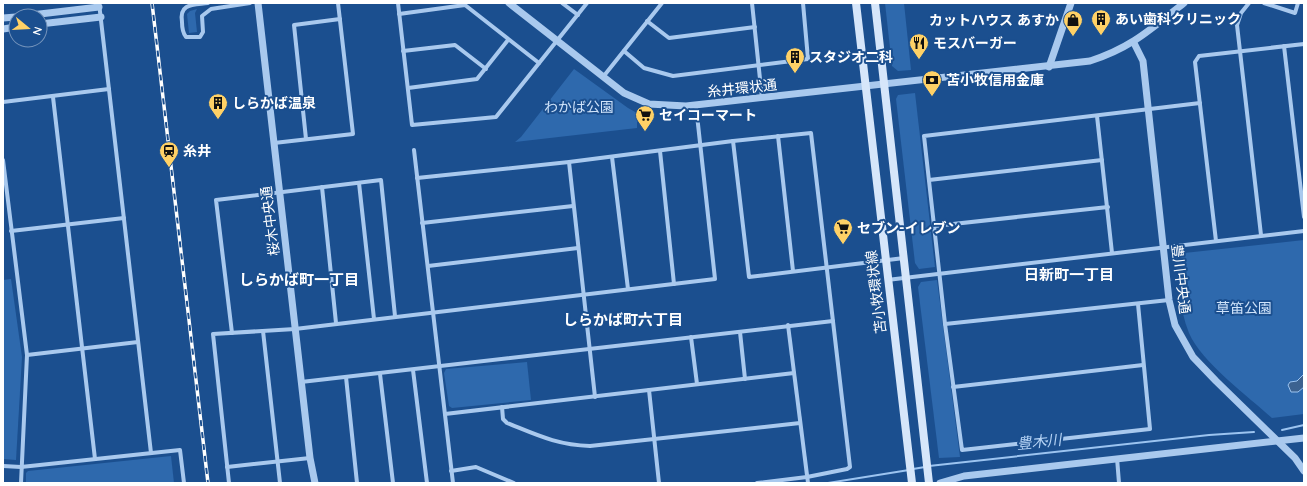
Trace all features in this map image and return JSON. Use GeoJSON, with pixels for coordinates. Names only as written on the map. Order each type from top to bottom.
{"type":"FeatureCollection","features":[{"type":"Feature","properties":{"kind":"main road","name":"苫小牧環状線"},"geometry":{"type":"LineString","coordinates":[[856,3],[887,280],[912,480]]}},
{"type":"Feature","properties":{"kind":"main road"},"geometry":{"type":"LineString","coordinates":[[874,3],[929,480]]}},
{"type":"Feature","properties":{"kind":"street"},"geometry":{"type":"LineString","coordinates":[[208,3],[188,6],[184,9],[181,14],[183,34],[186,37],[200,37],[203,32],[202,16],[210,9],[250,3]]}},
{"type":"Feature","properties":{"kind":"street","name":"桜木中央通"},"geometry":{"type":"LineString","coordinates":[[258,3],[310,458],[315,483]]}},
{"type":"Feature","properties":{"kind":"street"},"geometry":{"type":"LineString","coordinates":[[274,143],[353,134],[338,3]]}},
{"type":"Feature","properties":{"kind":"street"},"geometry":{"type":"LineString","coordinates":[[398,3],[412,125],[496,116],[587,3]]}},
{"type":"Feature","properties":{"kind":"street","name":"糸井環状通"},"geometry":{"type":"LineString","coordinates":[[510,3],[624,93],[649,104],[696,106],[1090,61],[1118,51],[1134,43],[1184,3]]}},
{"type":"Feature","properties":{"kind":"street"},"geometry":{"type":"LineString","coordinates":[[562,3],[578,15]]}},
{"type":"Feature","properties":{"kind":"street"},"geometry":{"type":"LineString","coordinates":[[603,77],[662,3]]}},
{"type":"Feature","properties":{"kind":"street"},"geometry":{"type":"LineString","coordinates":[[752,3],[763,99]]}},
{"type":"Feature","properties":{"kind":"street"},"geometry":{"type":"LineString","coordinates":[[624,51],[644,68],[673,76],[808,59],[803,3]]}},
{"type":"Feature","properties":{"kind":"street"},"geometry":{"type":"LineString","coordinates":[[1048,67],[1071,3]]}},
{"type":"Feature","properties":{"kind":"street"},"geometry":{"type":"LineString","coordinates":[[1249,3],[1241,13],[1237,25],[1262,235]]}},
{"type":"Feature","properties":{"kind":"street"},"geometry":{"type":"LineString","coordinates":[[1264,3],[1295,13],[1298,3]]}},
{"type":"Feature","properties":{"kind":"street"},"geometry":{"type":"LineString","coordinates":[[48,12],[99,5],[151,453]]}},
{"type":"Feature","properties":{"kind":"street"},"geometry":{"type":"LineString","coordinates":[[399,14],[465,5],[539,63]]}},
{"type":"Feature","properties":{"kind":"street"},"geometry":{"type":"LineString","coordinates":[[48,23],[101,17]]}},
{"type":"Feature","properties":{"kind":"street"},"geometry":{"type":"LineString","coordinates":[[306,139],[294,25],[340,19]]}},
{"type":"Feature","properties":{"kind":"street"},"geometry":{"type":"LineString","coordinates":[[647,22],[669,38],[754,28]]}},
{"type":"Feature","properties":{"kind":"street"},"geometry":{"type":"LineString","coordinates":[[408,88],[477,80],[508,40]]}},
{"type":"Feature","properties":{"kind":"street","name":"豊川中央通"},"geometry":{"type":"LineString","coordinates":[[1134,43],[1143,61],[1169,300],[1175,325],[1193,357],[1295,458],[1304,471]]}},
{"type":"Feature","properties":{"kind":"street"},"geometry":{"type":"LineString","coordinates":[[1216,241],[1195,62],[1199,56],[1304,44]]}},
{"type":"Feature","properties":{"kind":"street"},"geometry":{"type":"LineString","coordinates":[[403,51],[454,45],[486,69]]}},
{"type":"Feature","properties":{"kind":"street"},"geometry":{"type":"LineString","coordinates":[[1284,46],[1304,217]]}},
{"type":"Feature","properties":{"kind":"street"},"geometry":{"type":"LineString","coordinates":[[3,102],[109,89]]}},
{"type":"Feature","properties":{"kind":"street"},"geometry":{"type":"LineString","coordinates":[[53,97],[95,459]]}},
{"type":"Feature","properties":{"kind":"street"},"geometry":{"type":"LineString","coordinates":[[1138,304],[1150,429],[962,450],[945,324],[924,136],[1200,103]]}},
{"type":"Feature","properties":{"kind":"street"},"geometry":{"type":"LineString","coordinates":[[229,483],[213,334],[336,324],[434,311],[715,279],[696,106]]}},
{"type":"Feature","properties":{"kind":"street"},"geometry":{"type":"LineString","coordinates":[[1097,116],[1112,254]]}},
{"type":"Feature","properties":{"kind":"street"},"geometry":{"type":"LineString","coordinates":[[417,178],[569,162],[733,141],[811,133],[850,467],[808,480],[757,483]]}},
{"type":"Feature","properties":{"kind":"street"},"geometry":{"type":"LineString","coordinates":[[778,136],[793,271]]}},
{"type":"Feature","properties":{"kind":"street"},"geometry":{"type":"LineString","coordinates":[[733,141],[749,277],[904,258]]}},
{"type":"Feature","properties":{"kind":"street"},"geometry":{"type":"LineString","coordinates":[[414,150],[453,483]]}},
{"type":"Feature","properties":{"kind":"street"},"geometry":{"type":"LineString","coordinates":[[660,151],[674,284]]}},
{"type":"Feature","properties":{"kind":"street"},"geometry":{"type":"LineString","coordinates":[[612,157],[628,289]]}},
{"type":"Feature","properties":{"kind":"street"},"geometry":{"type":"LineString","coordinates":[[3,160],[5,202],[12,231],[27,355],[21,483]]}},
{"type":"Feature","properties":{"kind":"street"},"geometry":{"type":"LineString","coordinates":[[929,180],[1102,160]]}},
{"type":"Feature","properties":{"kind":"street"},"geometry":{"type":"LineString","coordinates":[[569,162],[595,397]]}},
{"type":"Feature","properties":{"kind":"street"},"geometry":{"type":"LineString","coordinates":[[232,333],[216,200],[380,180],[396,316]]}},
{"type":"Feature","properties":{"kind":"street"},"geometry":{"type":"LineString","coordinates":[[359,183],[374,319]]}},
{"type":"Feature","properties":{"kind":"street"},"geometry":{"type":"LineString","coordinates":[[322,187],[336,324]]}},
{"type":"Feature","properties":{"kind":"street"},"geometry":{"type":"LineString","coordinates":[[422,223],[573,206]]}},
{"type":"Feature","properties":{"kind":"street"},"geometry":{"type":"LineString","coordinates":[[935,226],[1108,208]]}},
{"type":"Feature","properties":{"kind":"street"},"geometry":{"type":"LineString","coordinates":[[12,231],[124,218]]}},
{"type":"Feature","properties":{"kind":"street"},"geometry":{"type":"LineString","coordinates":[[887,280],[1304,231]]}},
{"type":"Feature","properties":{"kind":"street"},"geometry":{"type":"LineString","coordinates":[[428,266],[578,248]]}},
{"type":"Feature","properties":{"kind":"street"},"geometry":{"type":"LineString","coordinates":[[945,324],[1169,300]]}},
{"type":"Feature","properties":{"kind":"street"},"geometry":{"type":"LineString","coordinates":[[301,382],[833,321]]}},
{"type":"Feature","properties":{"kind":"street"},"geometry":{"type":"LineString","coordinates":[[788,325],[808,480]]}},
{"type":"Feature","properties":{"kind":"street"},"geometry":{"type":"LineString","coordinates":[[263,331],[280,483]]}},
{"type":"Feature","properties":{"kind":"street"},"geometry":{"type":"LineString","coordinates":[[740,332],[745,379]]}},
{"type":"Feature","properties":{"kind":"street"},"geometry":{"type":"LineString","coordinates":[[691,337],[697,384]]}},
{"type":"Feature","properties":{"kind":"street"},"geometry":{"type":"LineString","coordinates":[[27,355],[138,342]]}},
{"type":"Feature","properties":{"kind":"street"},"geometry":{"type":"LineString","coordinates":[[953,387],[1143,365]]}},
{"type":"Feature","properties":{"kind":"street"},"geometry":{"type":"LineString","coordinates":[[413,370],[427,483]]}},
{"type":"Feature","properties":{"kind":"street"},"geometry":{"type":"LineString","coordinates":[[445,414],[794,373]]}},
{"type":"Feature","properties":{"kind":"street"},"geometry":{"type":"LineString","coordinates":[[380,374],[393,483]]}},
{"type":"Feature","properties":{"kind":"street"},"geometry":{"type":"LineString","coordinates":[[346,377],[357,483]]}},
{"type":"Feature","properties":{"kind":"street"},"geometry":{"type":"LineString","coordinates":[[649,390],[659,483]]}},
{"type":"Feature","properties":{"kind":"street"},"geometry":{"type":"LineString","coordinates":[[502,407],[503,419],[507,423],[556,442],[590,446],[800,423]]}},
{"type":"Feature","properties":{"kind":"street"},"geometry":{"type":"LineString","coordinates":[[940,483],[1117,458],[1304,438]]}},
{"type":"Feature","properties":{"kind":"street"},"geometry":{"type":"LineString","coordinates":[[3,466],[22,467],[180,450],[184,483]]}},
{"type":"Feature","properties":{"kind":"street"},"geometry":{"type":"LineString","coordinates":[[227,467],[310,458]]}},
{"type":"Feature","properties":{"kind":"street"},"geometry":{"type":"LineString","coordinates":[[1117,458],[1119,483]]}},
{"type":"Feature","properties":{"kind":"street"},"geometry":{"type":"LineString","coordinates":[[451,471],[476,467],[514,483]]}},
{"type":"Feature","properties":{"kind":"green space"},"geometry":{"type":"Polygon","coordinates":[[[885,3],[904,3],[911,70],[898,71],[892,66],[885,3]]]}},
{"type":"Feature","properties":{"kind":"green space"},"geometry":{"type":"Polygon","coordinates":[[[197,9],[195,13],[197,32],[189,33],[187,14],[190,11],[197,9]]]}},
{"type":"Feature","properties":{"kind":"green space","name":"わかば公園"},"geometry":{"type":"Polygon","coordinates":[[[574,69],[637,113],[637,128],[515,142],[521,137],[574,69]]]}},
{"type":"Feature","properties":{"kind":"green space"},"geometry":{"type":"Polygon","coordinates":[[[915,93],[935,267],[919,269],[915,263],[896,99],[898,95],[915,93]]]}},
{"type":"Feature","properties":{"kind":"green space","name":"草笛公園"},"geometry":{"type":"Polygon","coordinates":[[[1304,240],[1304,414],[1272,418],[1214,367],[1195,344],[1189,333],[1183,314],[1179,294],[1175,254],[1304,240]]]}},
{"type":"Feature","properties":{"kind":"green space"},"geometry":{"type":"Polygon","coordinates":[[[11,279],[22,357],[16,460],[3,459],[3,280],[11,279]]]}},
{"type":"Feature","properties":{"kind":"green space"},"geometry":{"type":"Polygon","coordinates":[[[937,280],[960,457],[939,458],[918,287],[921,282],[937,280]]]}},
{"type":"Feature","properties":{"kind":"green space"},"geometry":{"type":"Polygon","coordinates":[[[527,362],[531,400],[452,408],[449,406],[444,373],[446,369],[527,362]]]}},
{"type":"Feature","properties":{"kind":"green space"},"geometry":{"type":"Polygon","coordinates":[[[171,456],[174,483],[26,483],[26,473],[28,471],[171,456]]]}},
{"type":"Feature","properties":{"kind":"shaded area"},"geometry":{"type":"Polygon","coordinates":[[[1304,374],[1304,387],[1298,392],[1291,392],[1288,385],[1290,382],[1297,381],[1304,374]]]}},
{"type":"Feature","properties":{"kind":"waterway","name":"豊木川"},"geometry":{"type":"LineString","coordinates":[[1282,430],[1304,425]]}},
{"type":"Feature","properties":{"kind":"waterway","name":"豊木川"},"geometry":{"type":"LineString","coordinates":[[929,466],[1209,435],[1254,432]]}},
{"type":"Feature","properties":{"kind":"waterway","name":"豊木川"},"geometry":{"type":"LineString","coordinates":[[913,469],[925,467]]}},
{"type":"Feature","properties":{"kind":"waterway","name":"豊木川"},"geometry":{"type":"LineString","coordinates":[[828,483],[909,470]]}},
{"type":"Feature","properties":{"kind":"railway"},"geometry":{"type":"LineString","coordinates":[[152,3],[208,483]]}},
{"type":"Feature","properties":{"kind":"place","name":"あい歯科クリニック"},"geometry":{"type":"Point","coordinates":[1101,36]}},
{"type":"Feature","properties":{"kind":"place","name":"カットハウス あすか"},"geometry":{"type":"Point","coordinates":[1073,37]}},
{"type":"Feature","properties":{"kind":"place","name":"モスバーガー"},"geometry":{"type":"Point","coordinates":[919,60]}},
{"type":"Feature","properties":{"kind":"place","name":"スタジオ二科"},"geometry":{"type":"Point","coordinates":[795,74]}},
{"type":"Feature","properties":{"kind":"place","name":"苫小牧信用金庫"},"geometry":{"type":"Point","coordinates":[932,97]}},
{"type":"Feature","properties":{"kind":"place","name":"しらかば温泉"},"geometry":{"type":"Point","coordinates":[218,120]}},
{"type":"Feature","properties":{"kind":"place","name":"セイコーマート"},"geometry":{"type":"Point","coordinates":[645,132]}},
{"type":"Feature","properties":{"kind":"place","name":"糸井"},"geometry":{"type":"Point","coordinates":[169,168]}},
{"type":"Feature","properties":{"kind":"place","name":"セブン-イレブン"},"geometry":{"type":"Point","coordinates":[843,245]}},
{"type":"Feature","properties":{"kind":"district","name":"日新町一丁目"},"geometry":{"type":"Point","coordinates":[1069,275]}},
{"type":"Feature","properties":{"kind":"district","name":"しらかば町一丁目"},"geometry":{"type":"Point","coordinates":[299,280]}},
{"type":"Feature","properties":{"kind":"district","name":"しらかば町六丁目"},"geometry":{"type":"Point","coordinates":[623,320]}}]}
